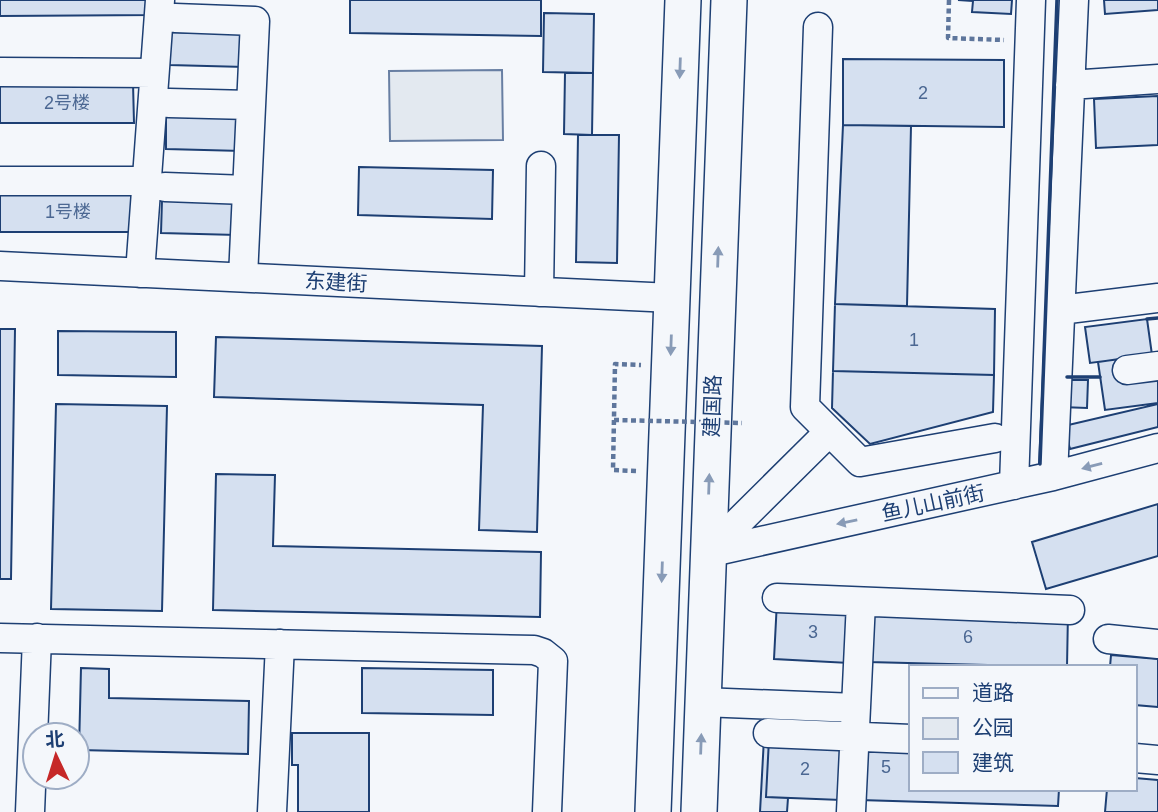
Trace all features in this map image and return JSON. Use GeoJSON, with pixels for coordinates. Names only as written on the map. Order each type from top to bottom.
{"type":"FeatureCollection","features":[{"type":"Feature","properties":{"kind":"main road","name":"建国路"},"geometry":{"type":"LineString","coordinates":[[653,812],[683,0]]}},
{"type":"Feature","properties":{"kind":"main road","name":"建国路"},"geometry":{"type":"LineString","coordinates":[[699,812],[729,0]]}},
{"type":"Feature","properties":{"kind":"street"},"geometry":{"type":"LineString","coordinates":[[1014,485],[1031,0]]}},
{"type":"Feature","properties":{"kind":"street"},"geometry":{"type":"LineString","coordinates":[[1053,476],[1074,0]]}},
{"type":"Feature","properties":{"kind":"street"},"geometry":{"type":"LineString","coordinates":[[140,273],[156,184],[154,73],[167,9],[255,21],[243,277]]}},
{"type":"Feature","properties":{"kind":"street"},"geometry":{"type":"LineString","coordinates":[[818,27],[805,407],[860,462],[995,438]]}},
{"type":"Feature","properties":{"kind":"street"},"geometry":{"type":"LineString","coordinates":[[0,72],[154,73]]}},
{"type":"Feature","properties":{"kind":"street"},"geometry":{"type":"LineString","coordinates":[[1070,85],[1158,79]]}},
{"type":"Feature","properties":{"kind":"street"},"geometry":{"type":"LineString","coordinates":[[169,103],[250,105]]}},
{"type":"Feature","properties":{"kind":"street"},"geometry":{"type":"LineString","coordinates":[[539,292],[541,166]]}},
{"type":"Feature","properties":{"kind":"street"},"geometry":{"type":"LineString","coordinates":[[0,181],[156,184],[247,190]]}},
{"type":"Feature","properties":{"kind":"street","name":"东建街"},"geometry":{"type":"LineString","coordinates":[[0,266],[672,298]]}},
{"type":"Feature","properties":{"kind":"street"},"geometry":{"type":"LineString","coordinates":[[1060,310],[1158,298]]}},
{"type":"Feature","properties":{"kind":"street"},"geometry":{"type":"LineString","coordinates":[[1127,370],[1158,366]]}},
{"type":"Feature","properties":{"kind":"street"},"geometry":{"type":"LineString","coordinates":[[707,553],[829,432]]}},
{"type":"Feature","properties":{"kind":"street","name":"鱼儿山前街"},"geometry":{"type":"LineString","coordinates":[[707,553],[1053,476],[1158,448]]}},
{"type":"Feature","properties":{"kind":"street"},"geometry":{"type":"LineString","coordinates":[[777,598],[1070,610]]}},
{"type":"Feature","properties":{"kind":"street"},"geometry":{"type":"LineString","coordinates":[[850,812],[861,601]]}},
{"type":"Feature","properties":{"kind":"street"},"geometry":{"type":"LineString","coordinates":[[0,638],[534,650],[553,661],[547,812]]}},
{"type":"Feature","properties":{"kind":"street"},"geometry":{"type":"LineString","coordinates":[[30,812],[37,638]]}},
{"type":"Feature","properties":{"kind":"street"},"geometry":{"type":"LineString","coordinates":[[1108,639],[1158,644]]}},
{"type":"Feature","properties":{"kind":"street"},"geometry":{"type":"LineString","coordinates":[[272,812],[280,644]]}},
{"type":"Feature","properties":{"kind":"street"},"geometry":{"type":"LineString","coordinates":[[702,702],[856,708]]}},
{"type":"Feature","properties":{"kind":"street"},"geometry":{"type":"LineString","coordinates":[[768,733],[909,739]]}},
{"type":"Feature","properties":{"kind":"street"},"geometry":{"type":"LineString","coordinates":[[1137,758],[1158,760]]}},
{"type":"Feature","properties":{"kind":"path"},"geometry":{"type":"LineString","coordinates":[[949,0],[948,38],[1030,41]]}},
{"type":"Feature","properties":{"kind":"path"},"geometry":{"type":"LineString","coordinates":[[613,470],[615,364]]}},
{"type":"Feature","properties":{"kind":"path"},"geometry":{"type":"LineString","coordinates":[[614,420],[743,423]]}},
{"type":"Feature","properties":{"kind":"green space"},"geometry":{"type":"Polygon","coordinates":[[[502,70],[503,140],[390,141],[389,71],[502,70]]]}},
{"type":"Feature","properties":{"kind":"building"},"geometry":{"type":"Polygon","coordinates":[[[0,0],[155,0],[155,15],[0,16],[0,0]]]}},
{"type":"Feature","properties":{"kind":"building"},"geometry":{"type":"Polygon","coordinates":[[[350,0],[541,0],[541,36],[350,33],[350,0]]]}},
{"type":"Feature","properties":{"kind":"building"},"geometry":{"type":"Polygon","coordinates":[[[958,0],[1012,0],[1011,14],[972,12],[973,1],[958,0]]]}},
{"type":"Feature","properties":{"kind":"building"},"geometry":{"type":"Polygon","coordinates":[[[1104,0],[1158,0],[1158,10],[1105,14],[1104,0]]]}},
{"type":"Feature","properties":{"kind":"building"},"geometry":{"type":"Polygon","coordinates":[[[544,13],[594,14],[593,73],[543,72],[544,13]]]}},
{"type":"Feature","properties":{"kind":"building"},"geometry":{"type":"Polygon","coordinates":[[[196,23],[246,34],[245,67],[169,65],[170,32],[196,33],[196,23]]]}},
{"type":"Feature","properties":{"kind":"building"},"geometry":{"type":"Polygon","coordinates":[[[843,59],[1004,60],[1004,127],[843,125],[843,59]]]}},
{"type":"Feature","properties":{"kind":"building"},"geometry":{"type":"Polygon","coordinates":[[[565,73],[593,73],[592,135],[564,134],[565,73]]]}},
{"type":"Feature","properties":{"kind":"building"},"geometry":{"type":"Polygon","coordinates":[[[0,83],[133,83],[134,123],[0,123],[0,83]]]}},
{"type":"Feature","properties":{"kind":"building"},"geometry":{"type":"Polygon","coordinates":[[[1158,96],[1158,145],[1096,148],[1094,99],[1158,96]]]}},
{"type":"Feature","properties":{"kind":"building"},"geometry":{"type":"Polygon","coordinates":[[[166,116],[242,118],[242,151],[166,149],[166,116]]]}},
{"type":"Feature","properties":{"kind":"building"},"geometry":{"type":"Polygon","coordinates":[[[843,125],[911,126],[907,306],[835,304],[843,125]]]}},
{"type":"Feature","properties":{"kind":"building"},"geometry":{"type":"Polygon","coordinates":[[[578,135],[619,135],[617,263],[576,262],[578,135]]]}},
{"type":"Feature","properties":{"kind":"building"},"geometry":{"type":"Polygon","coordinates":[[[359,167],[493,170],[492,219],[358,215],[359,167]]]}},
{"type":"Feature","properties":{"kind":"building"},"geometry":{"type":"Polygon","coordinates":[[[136,192],[136,232],[0,232],[0,193],[136,192]]]}},
{"type":"Feature","properties":{"kind":"building"},"geometry":{"type":"Polygon","coordinates":[[[162,200],[238,202],[237,235],[161,233],[162,200]]]}},
{"type":"Feature","properties":{"kind":"building"},"geometry":{"type":"Polygon","coordinates":[[[835,304],[995,309],[994,375],[833,371],[835,304]]]}},
{"type":"Feature","properties":{"kind":"building"},"geometry":{"type":"Polygon","coordinates":[[[1147,319],[1152,355],[1090,363],[1085,327],[1147,319]]]}},
{"type":"Feature","properties":{"kind":"building"},"geometry":{"type":"Polygon","coordinates":[[[0,329],[15,329],[11,579],[0,579],[0,329]]]}},
{"type":"Feature","properties":{"kind":"building"},"geometry":{"type":"Polygon","coordinates":[[[58,331],[176,332],[176,377],[58,375],[58,331]]]}},
{"type":"Feature","properties":{"kind":"building"},"geometry":{"type":"Polygon","coordinates":[[[216,337],[542,346],[537,532],[479,530],[483,405],[214,397],[216,337]]]}},
{"type":"Feature","properties":{"kind":"building"},"geometry":{"type":"Polygon","coordinates":[[[1119,359],[1158,375],[1158,403],[1105,410],[1098,362],[1119,359]]]}},
{"type":"Feature","properties":{"kind":"building"},"geometry":{"type":"Polygon","coordinates":[[[833,371],[994,375],[993,412],[870,444],[832,408],[833,371]]]}},
{"type":"Feature","properties":{"kind":"building"},"geometry":{"type":"Polygon","coordinates":[[[1063,380],[1088,380],[1087,408],[1061,407],[1063,380]]]}},
{"type":"Feature","properties":{"kind":"building"},"geometry":{"type":"Polygon","coordinates":[[[56,404],[167,406],[162,611],[51,609],[56,404]]]}},
{"type":"Feature","properties":{"kind":"building"},"geometry":{"type":"Polygon","coordinates":[[[1158,404],[1158,427],[1070,449],[1064,426],[1158,404]]]}},
{"type":"Feature","properties":{"kind":"building"},"geometry":{"type":"Polygon","coordinates":[[[216,474],[275,475],[273,546],[541,552],[540,617],[213,610],[216,474]]]}},
{"type":"Feature","properties":{"kind":"building"},"geometry":{"type":"Polygon","coordinates":[[[1158,504],[1158,556],[1046,589],[1032,542],[1158,504]]]}},
{"type":"Feature","properties":{"kind":"building"},"geometry":{"type":"Polygon","coordinates":[[[777,601],[852,605],[849,663],[774,659],[777,601]]]}},
{"type":"Feature","properties":{"kind":"building"},"geometry":{"type":"Polygon","coordinates":[[[870,606],[1068,612],[1067,665],[868,662],[870,606]]]}},
{"type":"Feature","properties":{"kind":"building"},"geometry":{"type":"Polygon","coordinates":[[[1111,655],[1158,659],[1158,707],[1137,705],[1137,665],[1110,665],[1111,655]]]}},
{"type":"Feature","properties":{"kind":"building"},"geometry":{"type":"Polygon","coordinates":[[[81,668],[109,669],[109,698],[249,701],[248,754],[91,750],[91,721],[80,721],[81,668]]]}},
{"type":"Feature","properties":{"kind":"building"},"geometry":{"type":"Polygon","coordinates":[[[362,668],[493,670],[493,715],[362,713],[362,668]]]}},
{"type":"Feature","properties":{"kind":"building"},"geometry":{"type":"Polygon","coordinates":[[[292,733],[369,733],[369,812],[298,812],[298,765],[292,765],[292,733]]]}},
{"type":"Feature","properties":{"kind":"building"},"geometry":{"type":"Polygon","coordinates":[[[764,738],[769,739],[766,797],[788,798],[787,812],[760,812],[764,738]]]}},
{"type":"Feature","properties":{"kind":"building"},"geometry":{"type":"Polygon","coordinates":[[[769,739],[843,742],[841,800],[766,797],[769,739]]]}},
{"type":"Feature","properties":{"kind":"building"},"geometry":{"type":"Polygon","coordinates":[[[862,744],[909,745],[909,791],[1059,791],[1058,806],[860,800],[862,744]]]}},
{"type":"Feature","properties":{"kind":"building"},"geometry":{"type":"Polygon","coordinates":[[[1137,778],[1158,780],[1158,812],[1105,812],[1107,791],[1137,791],[1137,778]]]}},
{"type":"Feature","properties":{"kind":"wall"},"geometry":{"type":"LineString","coordinates":[[1040,464],[1057,0]]}},
{"type":"Feature","properties":{"kind":"wall"},"geometry":{"type":"LineString","coordinates":[[1147,319],[1158,318]]}},
{"type":"Feature","properties":{"kind":"wall"},"geometry":{"type":"LineString","coordinates":[[1067,377],[1100,377]]}}]}
